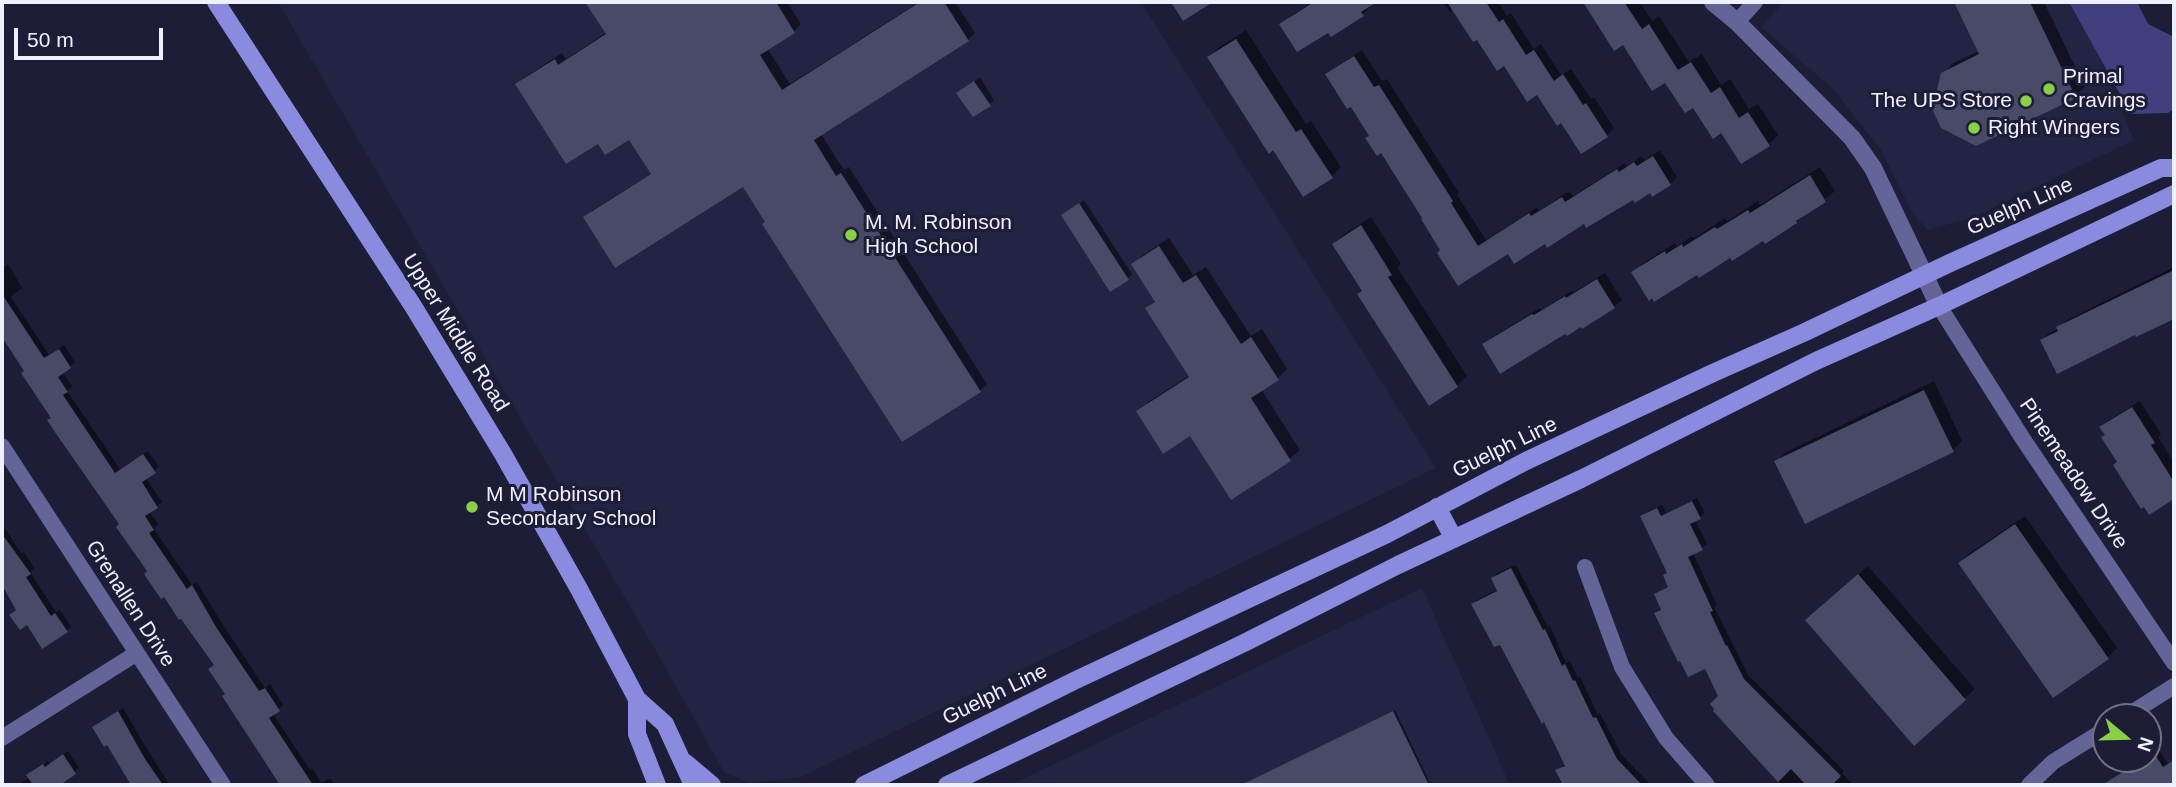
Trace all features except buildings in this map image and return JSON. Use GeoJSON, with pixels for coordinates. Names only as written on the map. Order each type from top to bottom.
{"type":"FeatureCollection","features":[{"type":"Feature","properties":{"kind":"main road","name":"Upper Middle Road"},"geometry":{"type":"LineString","coordinates":[[216,2],[404,291],[579,589],[637,699],[665,724],[693,785]]}},
{"type":"Feature","properties":{"kind":"main road","name":"Guelph Line"},"geometry":{"type":"LineString","coordinates":[[864,785],[1076,680],[1387,534],[1526,461],[1924,275],[2161,168],[2174,168]]}},
{"type":"Feature","properties":{"kind":"main road"},"geometry":{"type":"LineString","coordinates":[[947,785],[1244,643],[1816,361],[1939,306],[2174,194]]}},
{"type":"Feature","properties":{"kind":"main road"},"geometry":{"type":"LineString","coordinates":[[1437,507],[1454,539]]}},
{"type":"Feature","properties":{"kind":"main road","name":"Upper Middle Road"},"geometry":{"type":"LineString","coordinates":[[637,699],[638,734],[656,784]]}},
{"type":"Feature","properties":{"kind":"main road"},"geometry":{"type":"LineString","coordinates":[[681,759],[712,785]]}},
{"type":"Feature","properties":{"kind":"street"},"geometry":{"type":"LineString","coordinates":[[1713,2],[1737,22],[1852,138],[1873,169],[1939,306]]}},
{"type":"Feature","properties":{"kind":"street"},"geometry":{"type":"LineString","coordinates":[[1737,22],[1755,2]]}},
{"type":"Feature","properties":{"kind":"street","name":"Pinemeadow Drive"},"geometry":{"type":"LineString","coordinates":[[1939,306],[2023,439],[2174,663]]}},
{"type":"Feature","properties":{"kind":"street","name":"Grenallen Drive"},"geometry":{"type":"LineString","coordinates":[[2,446],[223,785]]}},
{"type":"Feature","properties":{"kind":"street"},"geometry":{"type":"LineString","coordinates":[[1586,567],[1622,667],[1666,738],[1707,785]]}},
{"type":"Feature","properties":{"kind":"street"},"geometry":{"type":"LineString","coordinates":[[2,738],[137,653]]}},
{"type":"Feature","properties":{"kind":"street"},"geometry":{"type":"LineString","coordinates":[[2147,703],[2174,686]]}},
{"type":"Feature","properties":{"kind":"street"},"geometry":{"type":"LineString","coordinates":[[2029,785],[2053,762],[2092,738]]}},
{"type":"Feature","properties":{"kind":"shaded area","name":"M. M. Robinson High School"},"geometry":{"type":"Polygon","coordinates":[[[278,2],[1141,2],[1436,468],[801,777],[749,783],[724,772],[278,2]]]}},
{"type":"Feature","properties":{"kind":"shaded area"},"geometry":{"type":"Polygon","coordinates":[[[1784,2],[2076,2],[2134,140],[1974,217],[1928,230],[1912,213],[1881,150],[1833,89],[1761,27],[1784,2]]]}},
{"type":"Feature","properties":{"kind":"shaded area"},"geometry":{"type":"Polygon","coordinates":[[[2069,2],[2137,2],[2148,24],[2174,37],[2174,109],[2168,113],[2131,114],[2069,2]]]}},
{"type":"Feature","properties":{"kind":"shaded area"},"geometry":{"type":"Polygon","coordinates":[[[1422,588],[1510,785],[1010,785],[1422,588]]]}},
{"type":"Feature","properties":{"kind":"place","name":"Primal Cravings"},"geometry":{"type":"Point","coordinates":[2049,89]}},
{"type":"Feature","properties":{"kind":"place","name":"The UPS Store"},"geometry":{"type":"Point","coordinates":[2026,101]}},
{"type":"Feature","properties":{"kind":"place","name":"Right Wingers"},"geometry":{"type":"Point","coordinates":[1974,128]}},
{"type":"Feature","properties":{"kind":"place","name":"M. M. Robinson High School"},"geometry":{"type":"Point","coordinates":[851,235]}},
{"type":"Feature","properties":{"kind":"place","name":"M M Robinson Secondary School"},"geometry":{"type":"Point","coordinates":[472,507]}}]}
